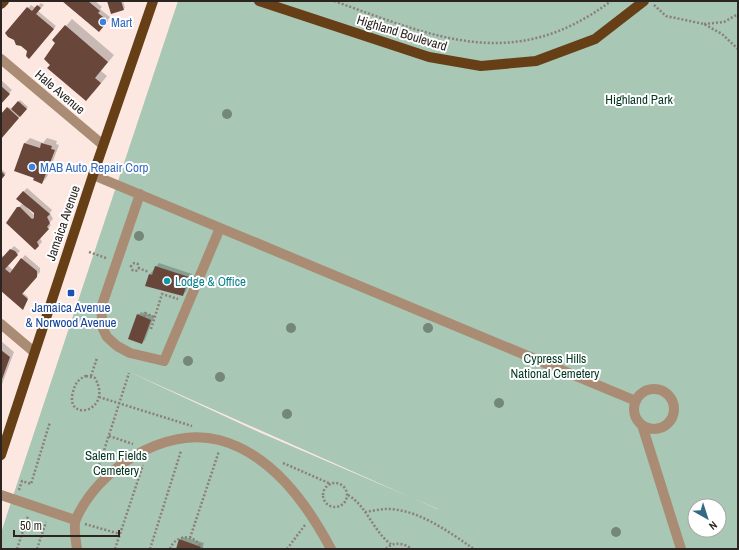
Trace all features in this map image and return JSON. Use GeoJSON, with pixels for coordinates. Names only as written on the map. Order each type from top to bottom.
{"type":"FeatureCollection","features":[{"type":"Feature","properties":{"kind":"main road"},"geometry":{"type":"LineString","coordinates":[[1,4],[4,1]]}},
{"type":"Feature","properties":{"kind":"main road","name":"Jamaica Avenue"},"geometry":{"type":"LineString","coordinates":[[1,455],[103,145],[154,1]]}},
{"type":"Feature","properties":{"kind":"main road","name":"Highland Boulevard"},"geometry":{"type":"LineString","coordinates":[[259,1],[429,57],[481,66],[536,61],[595,39],[644,1]]}},
{"type":"Feature","properties":{"kind":"street","name":"Hale Avenue"},"geometry":{"type":"LineString","coordinates":[[1,59],[103,145]]}},
{"type":"Feature","properties":{"kind":"street"},"geometry":{"type":"LineString","coordinates":[[93,175],[636,401]]}},
{"type":"Feature","properties":{"kind":"street"},"geometry":{"type":"LineString","coordinates":[[140,194],[102,308],[103,330],[107,337],[117,346],[130,353],[164,360],[220,228]]}},
{"type":"Feature","properties":{"kind":"street"},"geometry":{"type":"LineString","coordinates":[[1,324],[34,352]]}},
{"type":"Feature","properties":{"kind":"street"},"geometry":{"type":"LineString","coordinates":[[642,424],[654,429],[666,425],[674,414],[673,401],[664,391],[651,389],[639,396],[636,401],[635,414],[642,424],[681,549]]}},
{"type":"Feature","properties":{"kind":"street"},"geometry":{"type":"LineString","coordinates":[[77,549],[75,520],[91,494],[108,476],[133,456],[160,444],[185,439],[212,439],[245,451],[273,469],[298,496],[330,549]]}},
{"type":"Feature","properties":{"kind":"street"},"geometry":{"type":"LineString","coordinates":[[1,495],[75,520]]}},
{"type":"Feature","properties":{"kind":"path"},"geometry":{"type":"LineString","coordinates":[[334,1],[412,30],[458,41],[500,44],[530,40],[562,29],[592,16],[611,1]]}},
{"type":"Feature","properties":{"kind":"path"},"geometry":{"type":"LineString","coordinates":[[649,1],[666,16],[704,24],[722,34],[738,49]]}},
{"type":"Feature","properties":{"kind":"path"},"geometry":{"type":"LineString","coordinates":[[704,24],[724,22],[738,14]]}},
{"type":"Feature","properties":{"kind":"path"},"geometry":{"type":"LineString","coordinates":[[138,268],[149,272]]}},
{"type":"Feature","properties":{"kind":"path"},"geometry":{"type":"LineString","coordinates":[[151,329],[162,294],[188,302]]}},
{"type":"Feature","properties":{"kind":"path"},"geometry":{"type":"LineString","coordinates":[[144,317],[145,313],[154,316]]}},
{"type":"Feature","properties":{"kind":"path"},"geometry":{"type":"LineString","coordinates":[[91,376],[98,358]]}},
{"type":"Feature","properties":{"kind":"path"},"geometry":{"type":"LineString","coordinates":[[108,476],[97,471],[129,373]]}},
{"type":"Feature","properties":{"kind":"path"},"geometry":{"type":"LineString","coordinates":[[91,376],[95,378],[99,384],[98,397],[93,408],[86,411],[80,411],[75,408],[71,396],[76,383],[81,378],[91,376]]}},
{"type":"Feature","properties":{"kind":"path"},"geometry":{"type":"LineString","coordinates":[[98,397],[119,403]]}},
{"type":"Feature","properties":{"kind":"path"},"geometry":{"type":"LineString","coordinates":[[15,500],[22,481],[31,484],[50,422]]}},
{"type":"Feature","properties":{"kind":"path"},"geometry":{"type":"LineString","coordinates":[[109,436],[148,449],[114,549]]}},
{"type":"Feature","properties":{"kind":"path"},"geometry":{"type":"LineString","coordinates":[[150,549],[185,439]]}},
{"type":"Feature","properties":{"kind":"path"},"geometry":{"type":"LineString","coordinates":[[190,538],[223,442]]}},
{"type":"Feature","properties":{"kind":"path"},"geometry":{"type":"LineString","coordinates":[[348,495],[345,503],[334,508],[327,504],[323,497],[327,486],[334,483],[342,485],[348,495],[357,501],[382,538],[392,545]]}},
{"type":"Feature","properties":{"kind":"path"},"geometry":{"type":"LineString","coordinates":[[17,549],[32,506]]}},
{"type":"Feature","properties":{"kind":"path"},"geometry":{"type":"LineString","coordinates":[[365,512],[386,508],[422,517],[474,549]]}},
{"type":"Feature","properties":{"kind":"path"},"geometry":{"type":"LineString","coordinates":[[37,549],[50,512]]}},
{"type":"Feature","properties":{"kind":"path"},"geometry":{"type":"LineString","coordinates":[[287,549],[312,517]]}},
{"type":"Feature","properties":{"kind":"path"},"geometry":{"type":"LineString","coordinates":[[75,520],[120,534]]}},
{"type":"Feature","properties":{"kind":"path"},"geometry":{"type":"LineString","coordinates":[[170,549],[174,542],[179,539],[190,538],[199,543],[202,549]]}},
{"type":"Feature","properties":{"kind":"path"},"geometry":{"type":"LineString","coordinates":[[386,549],[392,545],[403,544],[412,549]]}},
{"type":"Feature","properties":{"kind":"green space","name":"Cypress Hills National Cemetery"},"geometry":{"type":"Polygon","coordinates":[[[178,1],[738,1],[738,549],[1,549],[1,533],[178,1]],[[127,371],[261,433],[410,497],[127,371]]]}},
{"type":"Feature","properties":{"kind":"building"},"geometry":{"type":"Polygon","coordinates":[[[62,1],[88,1],[100,11],[98,13],[108,21],[99,32],[62,1]]]}},
{"type":"Feature","properties":{"kind":"building"},"geometry":{"type":"Polygon","coordinates":[[[107,1],[121,1],[124,10],[111,14],[107,1]]]}},
{"type":"Feature","properties":{"kind":"building"},"geometry":{"type":"Polygon","coordinates":[[[37,5],[41,8],[36,14],[54,29],[29,59],[26,56],[27,51],[21,46],[16,45],[14,40],[8,37],[5,33],[27,7],[32,11],[37,5]]]}},
{"type":"Feature","properties":{"kind":"building"},"geometry":{"type":"Polygon","coordinates":[[[65,25],[108,62],[95,78],[101,83],[86,101],[47,68],[50,65],[44,59],[55,43],[52,40],[65,25]]]}},
{"type":"Feature","properties":{"kind":"building"},"geometry":{"type":"Polygon","coordinates":[[[1,86],[10,94],[1,104],[1,86]]]}},
{"type":"Feature","properties":{"kind":"building"},"geometry":{"type":"Polygon","coordinates":[[[18,101],[27,109],[20,117],[11,109],[18,101]]]}},
{"type":"Feature","properties":{"kind":"building"},"geometry":{"type":"Polygon","coordinates":[[[7,107],[19,118],[1,139],[1,114],[7,107]]]}},
{"type":"Feature","properties":{"kind":"building","name":"MAB Auto Repair Corp"},"geometry":{"type":"Polygon","coordinates":[[[24,143],[40,148],[41,143],[52,146],[51,149],[55,150],[42,184],[33,180],[34,178],[14,171],[24,143]]]}},
{"type":"Feature","properties":{"kind":"building"},"geometry":{"type":"Polygon","coordinates":[[[1,171],[5,175],[1,180],[1,171]]]}},
{"type":"Feature","properties":{"kind":"building"},"geometry":{"type":"Polygon","coordinates":[[[23,191],[50,214],[47,217],[50,223],[47,227],[49,229],[37,242],[39,246],[35,250],[6,223],[17,207],[20,207],[32,219],[34,218],[34,213],[16,199],[23,191]]]}},
{"type":"Feature","properties":{"kind":"building"},"geometry":{"type":"Polygon","coordinates":[[[10,249],[15,251],[18,255],[5,269],[10,273],[21,258],[37,271],[37,277],[22,294],[28,299],[23,310],[1,291],[1,259],[10,249]]]}},
{"type":"Feature","properties":{"kind":"building","name":"Lodge & Office"},"geometry":{"type":"Polygon","coordinates":[[[155,266],[189,277],[183,296],[145,286],[149,274],[152,275],[155,266]]]}},
{"type":"Feature","properties":{"kind":"building"},"geometry":{"type":"Polygon","coordinates":[[[137,314],[151,320],[142,344],[128,339],[137,314]]]}},
{"type":"Feature","properties":{"kind":"building"},"geometry":{"type":"Polygon","coordinates":[[[1,350],[10,357],[1,382],[1,350]]]}},
{"type":"Feature","properties":{"kind":"building"},"geometry":{"type":"Polygon","coordinates":[[[179,539],[201,547],[200,549],[176,549],[179,539]]]}},
{"type":"Feature","properties":{"kind":"place","name":"Mart"},"geometry":{"type":"Point","coordinates":[103,22]}},
{"type":"Feature","properties":{"kind":"place","name":"MAB Auto Repair Corp"},"geometry":{"type":"Point","coordinates":[32,167]}},
{"type":"Feature","properties":{"kind":"place","name":"Lodge & Office"},"geometry":{"type":"Point","coordinates":[167,281]}},
{"type":"Feature","properties":{"kind":"place","name":"Jamaica Avenue & Norwood Avenue"},"geometry":{"type":"Point","coordinates":[71,293]}},
{"type":"Feature","properties":{"kind":"park label","name":"Highland Park"},"geometry":{"type":"Point","coordinates":[639,99]}},
{"type":"Feature","properties":{"kind":"park label","name":"Salem Fields Cemetery"},"geometry":{"type":"Point","coordinates":[116,462]}}]}
